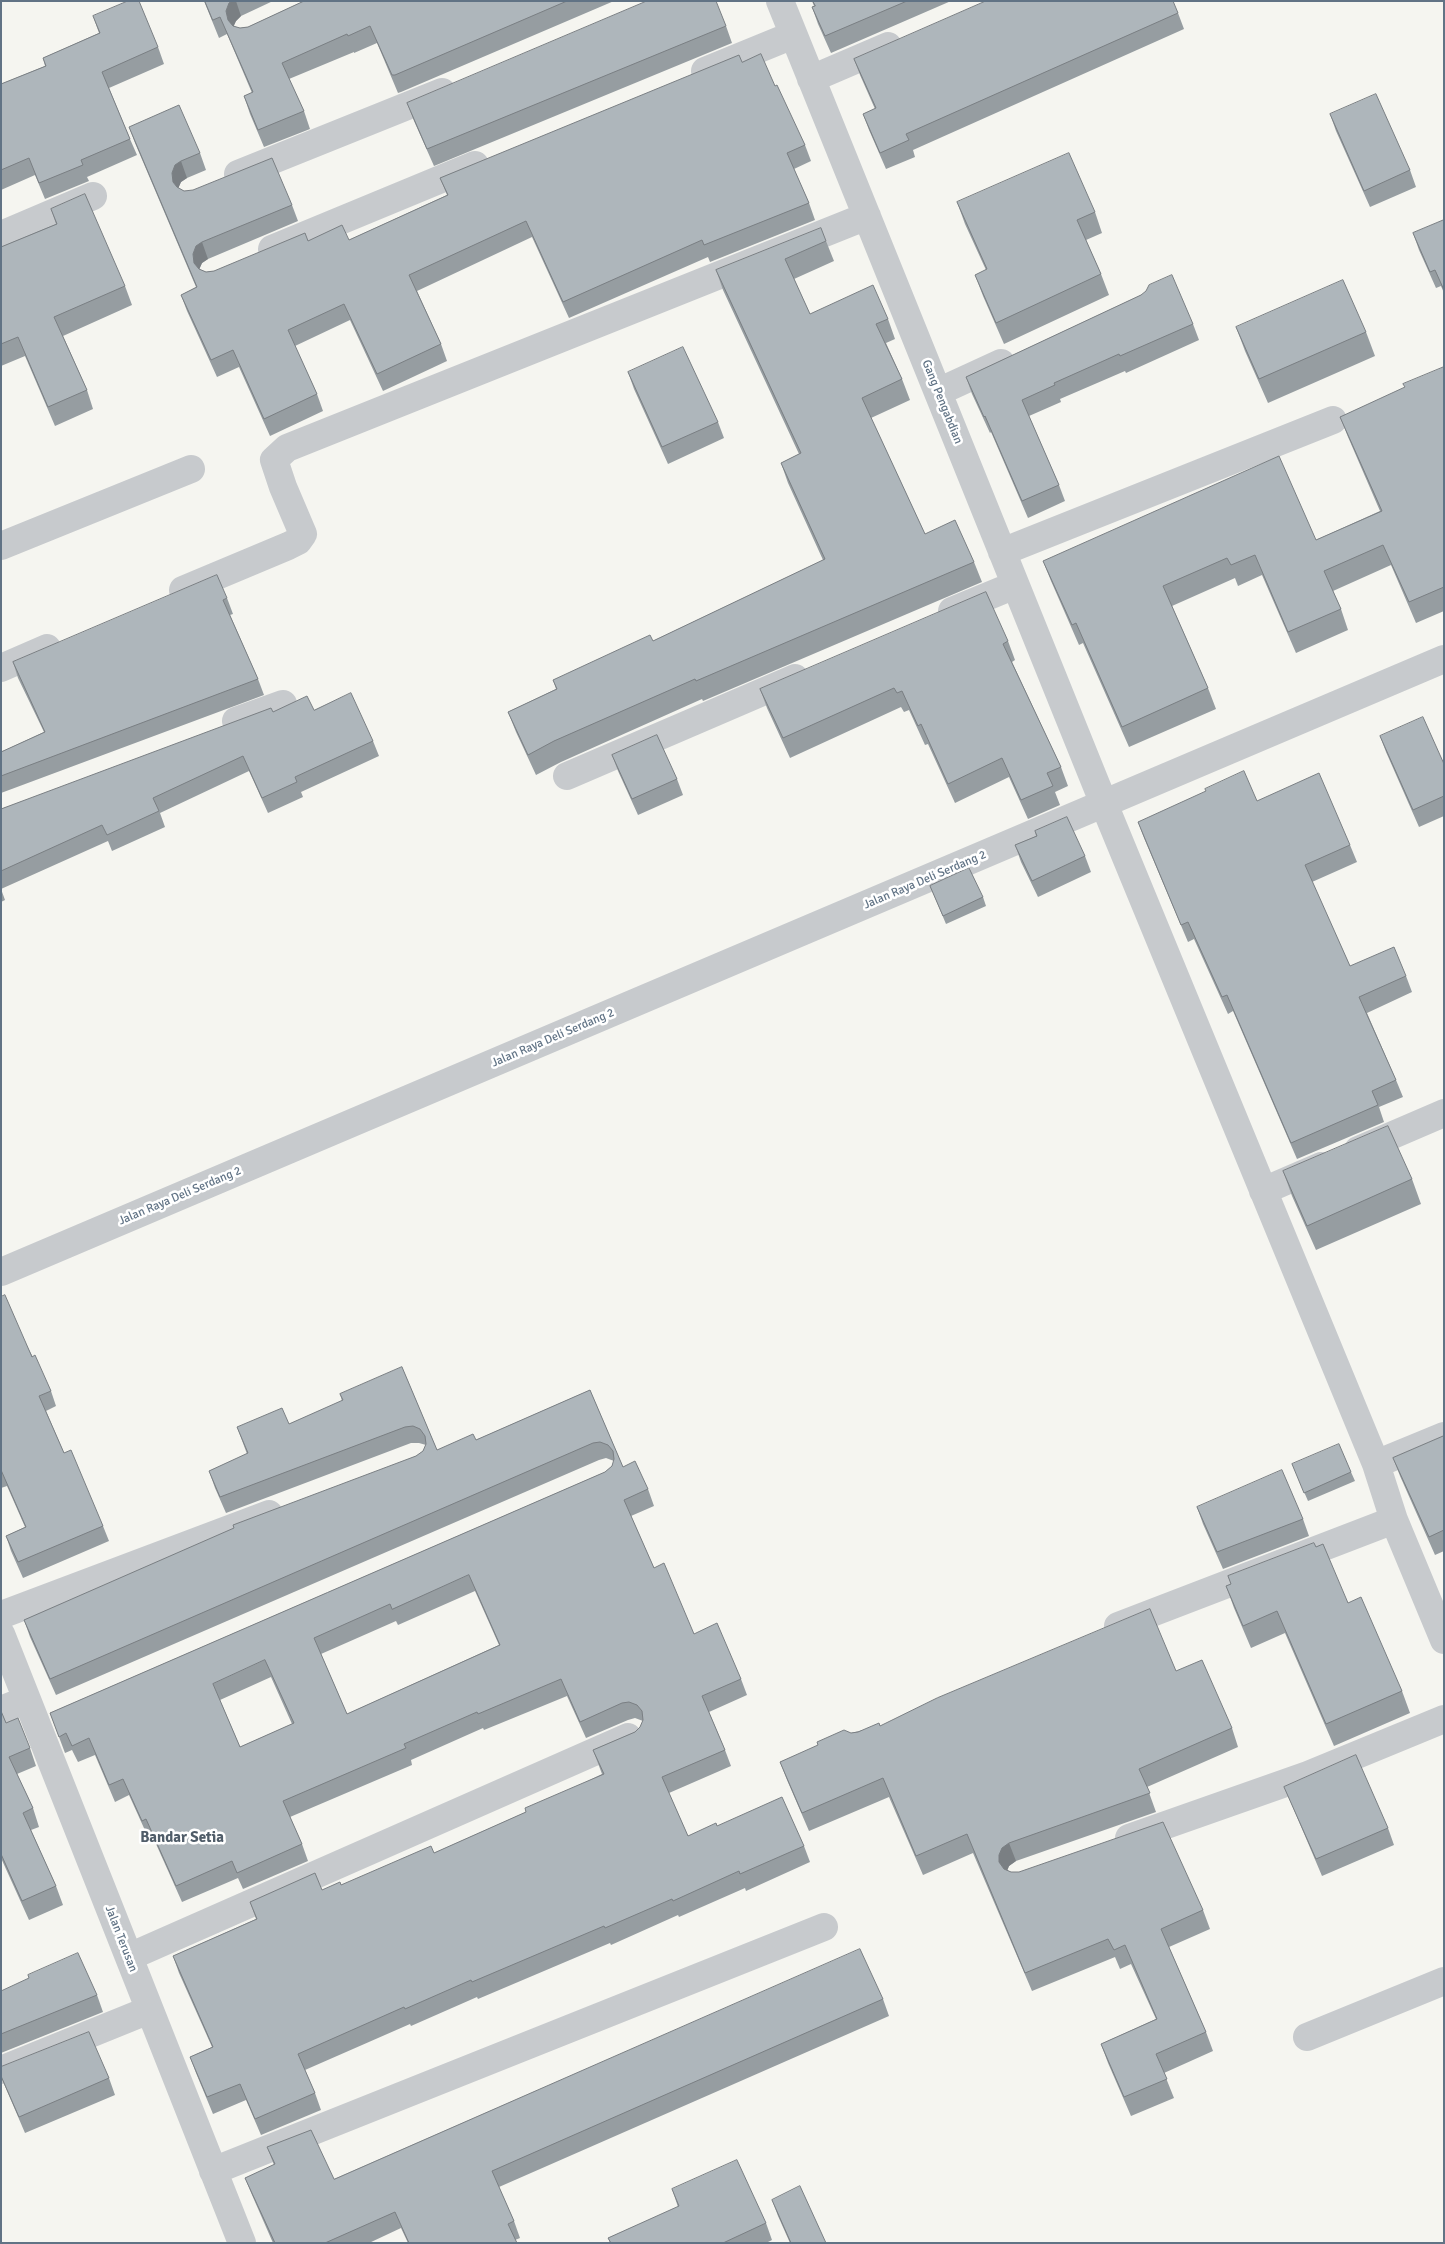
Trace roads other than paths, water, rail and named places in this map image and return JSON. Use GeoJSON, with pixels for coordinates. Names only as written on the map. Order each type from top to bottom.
{"type":"FeatureCollection","features":[{"type":"Feature","properties":{"kind":"street","name":"Gang Pengabdian"},"geometry":{"type":"LineString","coordinates":[[780,1],[1104,804],[1376,1464],[1394,1520],[1442,1630]]}},
{"type":"Feature","properties":{"kind":"street"},"geometry":{"type":"LineString","coordinates":[[684,80],[793,35]]}},
{"type":"Feature","properties":{"kind":"street"},"geometry":{"type":"LineString","coordinates":[[811,79],[910,36]]}},
{"type":"Feature","properties":{"kind":"street"},"geometry":{"type":"LineString","coordinates":[[211,185],[466,82]]}},
{"type":"Feature","properties":{"kind":"street"},"geometry":{"type":"LineString","coordinates":[[250,258],[501,155]]}},
{"type":"Feature","properties":{"kind":"street"},"geometry":{"type":"LineString","coordinates":[[1,235],[93,196]]}},
{"type":"Feature","properties":{"kind":"street"},"geometry":{"type":"LineString","coordinates":[[160,600],[298,541],[303,534],[274,460],[287,448],[867,216]]}},
{"type":"Feature","properties":{"kind":"street"},"geometry":{"type":"LineString","coordinates":[[938,392],[1026,352]]}},
{"type":"Feature","properties":{"kind":"street"},"geometry":{"type":"LineString","coordinates":[[1002,552],[1334,420]]}},
{"type":"Feature","properties":{"kind":"street"},"geometry":{"type":"LineString","coordinates":[[1,546],[191,469]]}},
{"type":"Feature","properties":{"kind":"street"},"geometry":{"type":"LineString","coordinates":[[933,620],[1016,584]]}},
{"type":"Feature","properties":{"kind":"street"},"geometry":{"type":"LineString","coordinates":[[1,668],[68,639]]}},
{"type":"Feature","properties":{"kind":"street","name":"Jalan Raya Deli Serdang 2"},"geometry":{"type":"LineString","coordinates":[[1,1272],[1444,659]]}},
{"type":"Feature","properties":{"kind":"street"},"geometry":{"type":"LineString","coordinates":[[567,776],[814,670]]}},
{"type":"Feature","properties":{"kind":"street"},"geometry":{"type":"LineString","coordinates":[[210,731],[283,704]]}},
{"type":"Feature","properties":{"kind":"street"},"geometry":{"type":"LineString","coordinates":[[1263,1191],[1444,1113]]}},
{"type":"Feature","properties":{"kind":"street"},"geometry":{"type":"LineString","coordinates":[[1376,1464],[1444,1436]]}},
{"type":"Feature","properties":{"kind":"street"},"geometry":{"type":"LineString","coordinates":[[1,1615],[288,1507]]}},
{"type":"Feature","properties":{"kind":"street"},"geometry":{"type":"LineString","coordinates":[[1092,1638],[1394,1520]]}},
{"type":"Feature","properties":{"kind":"street","name":"Jalan Terusan"},"geometry":{"type":"LineString","coordinates":[[1,1634],[21,1711],[129,1957],[242,2243]]}},
{"type":"Feature","properties":{"kind":"street"},"geometry":{"type":"LineString","coordinates":[[21,1711],[63,1710]]}},
{"type":"Feature","properties":{"kind":"street"},"geometry":{"type":"LineString","coordinates":[[1104,1847],[1308,1774],[1444,1719]]}},
{"type":"Feature","properties":{"kind":"street"},"geometry":{"type":"LineString","coordinates":[[129,1957],[634,1734]]}},
{"type":"Feature","properties":{"kind":"street"},"geometry":{"type":"LineString","coordinates":[[213,2171],[824,1927]]}},
{"type":"Feature","properties":{"kind":"street"},"geometry":{"type":"LineString","coordinates":[[1307,2037],[1444,1981]]}},
{"type":"Feature","properties":{"kind":"street"},"geometry":{"type":"LineString","coordinates":[[1,2070],[149,2010]]}},
{"type":"Feature","properties":{"kind":"district","name":"Bandar Setia"},"geometry":{"type":"Point","coordinates":[182,1838]}}]}
